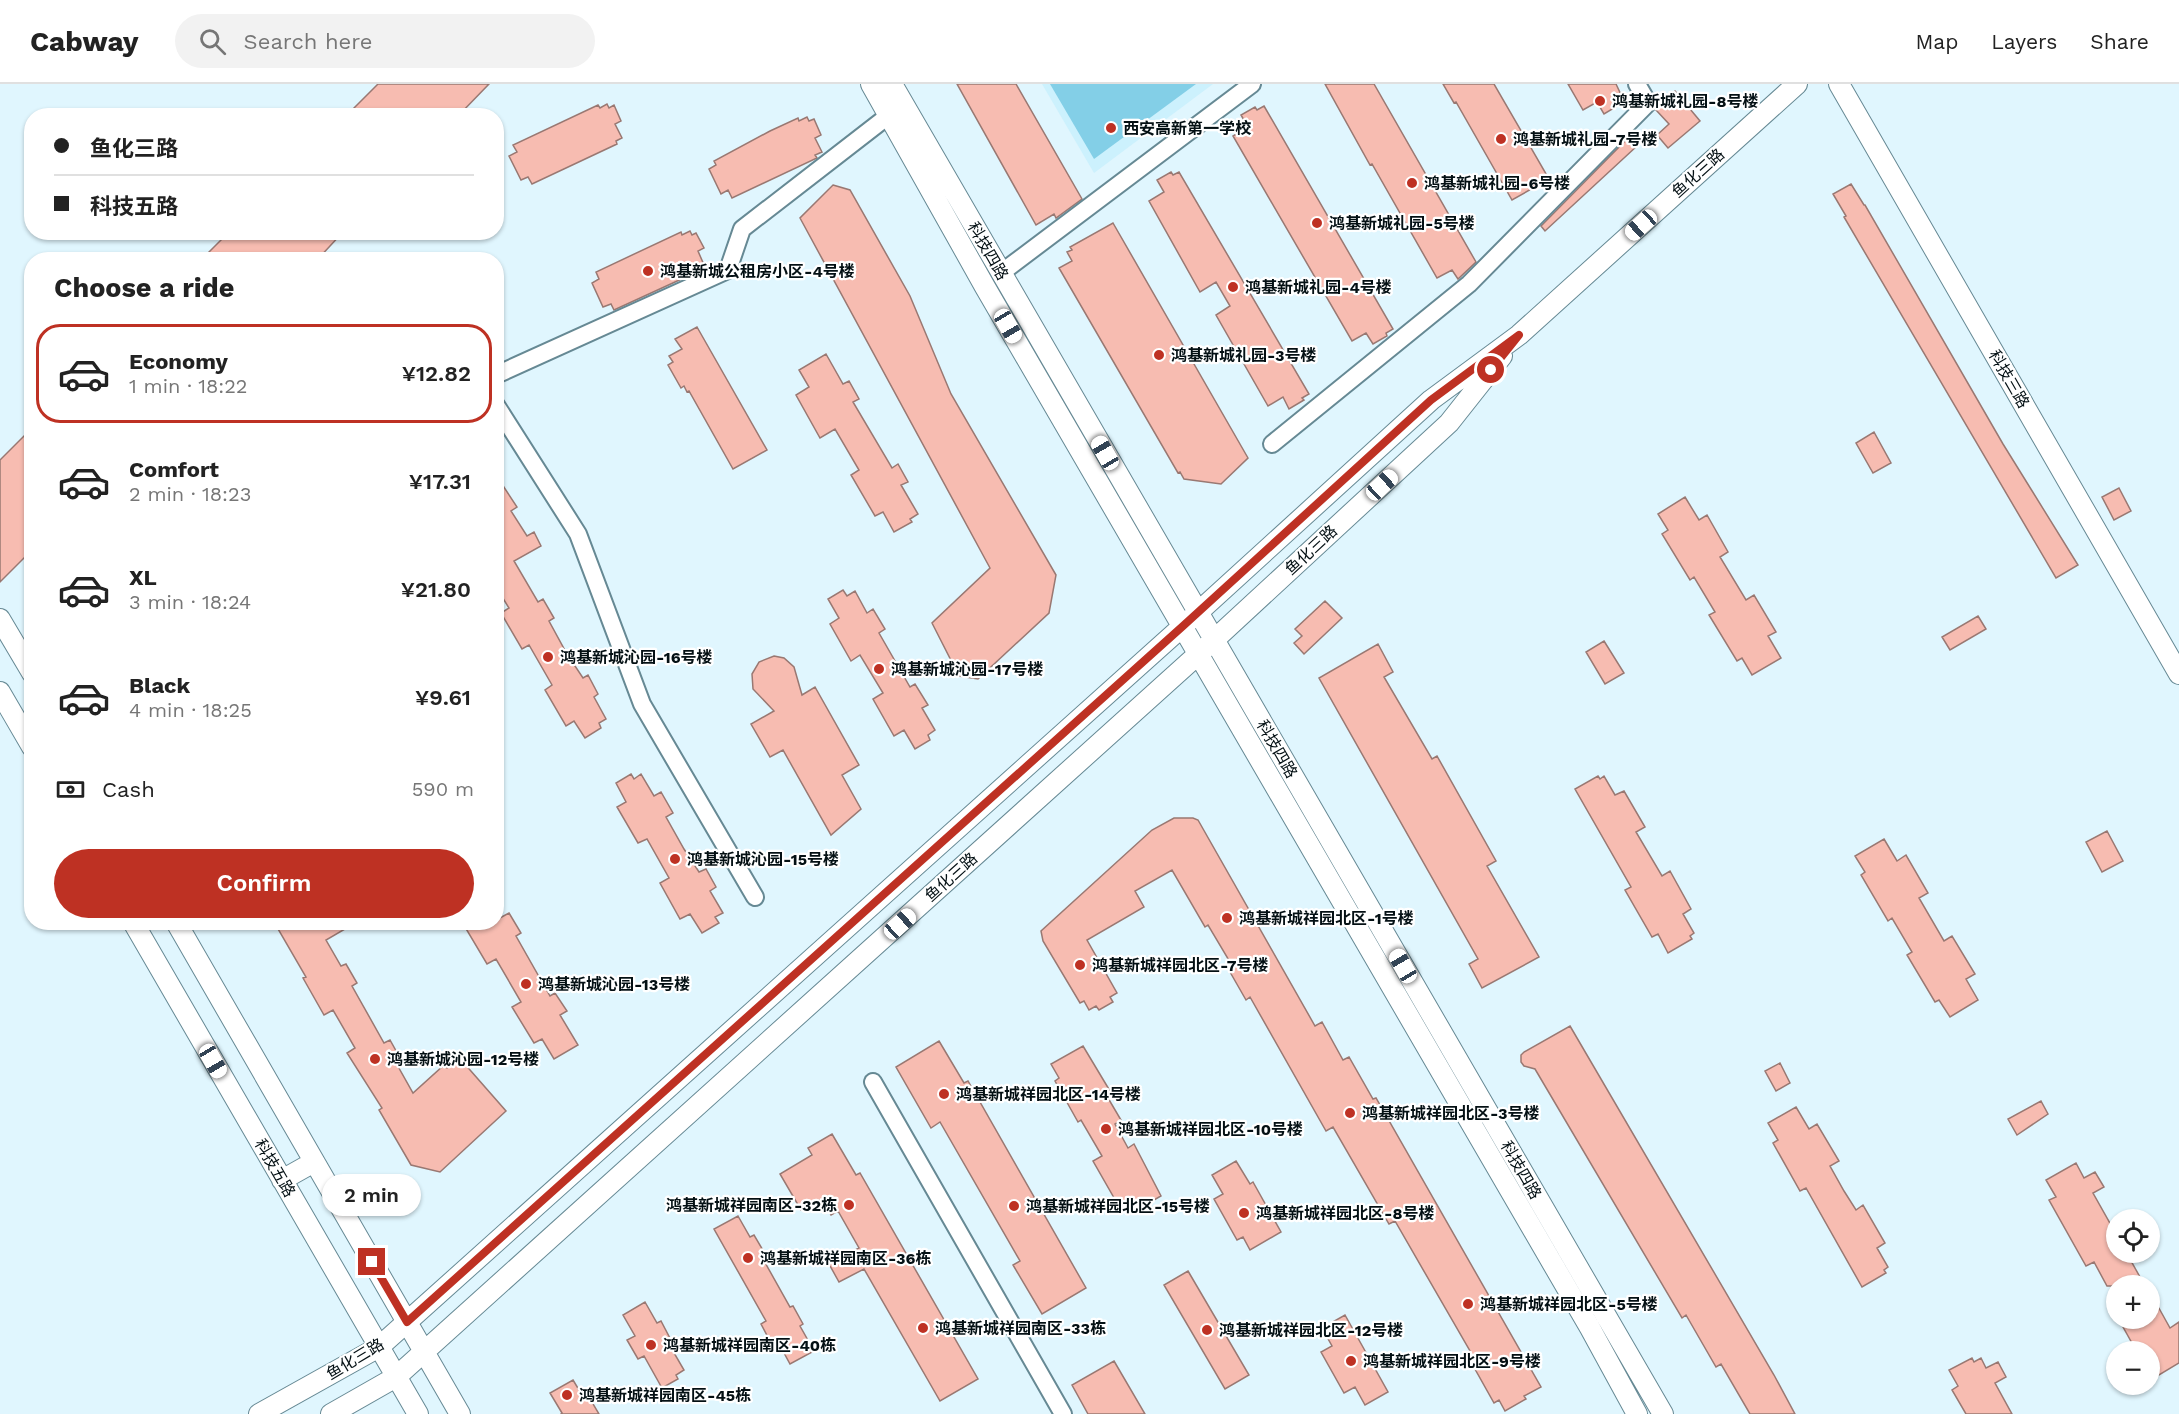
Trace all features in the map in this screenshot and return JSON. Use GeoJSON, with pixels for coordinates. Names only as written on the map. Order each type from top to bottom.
{"type":"FeatureCollection","features":[{"type":"Feature","properties":{"kind":"street","name":"科技四路"},"geometry":{"type":"LineString","coordinates":[[870,84],[985,287],[1190,620],[1663,1414]]}},
{"type":"Feature","properties":{"kind":"street","name":"科技四路"},"geometry":{"type":"LineString","coordinates":[[892,84],[1001,273],[1190,620]]}},
{"type":"Feature","properties":{"kind":"street"},"geometry":{"type":"LineString","coordinates":[[1001,273],[1252,84]]}},
{"type":"Feature","properties":{"kind":"street"},"geometry":{"type":"LineString","coordinates":[[1272,444],[1469,284],[1648,103],[1637,84]]}},
{"type":"Feature","properties":{"kind":"street","name":"鱼化三路"},"geometry":{"type":"LineString","coordinates":[[259,1414],[379,1347],[1190,620],[1431,400],[1519,335],[1797,84]]}},
{"type":"Feature","properties":{"kind":"street","name":"科技三路"},"geometry":{"type":"LineString","coordinates":[[1839,84],[2179,674]]}},
{"type":"Feature","properties":{"kind":"street"},"geometry":{"type":"LineString","coordinates":[[504,371],[728,270],[742,230],[888,116]]}},
{"type":"Feature","properties":{"kind":"street","name":"鱼化三路"},"geometry":{"type":"LineString","coordinates":[[331,1414],[396,1377],[1206,647],[1449,423],[1519,335]]}},
{"type":"Feature","properties":{"kind":"street"},"geometry":{"type":"LineString","coordinates":[[504,418],[578,534],[642,704],[755,897]]}},
{"type":"Feature","properties":{"kind":"street"},"geometry":{"type":"LineString","coordinates":[[0,619],[24,660]]}},
{"type":"Feature","properties":{"kind":"street","name":"科技四路"},"geometry":{"type":"LineString","coordinates":[[1206,647],[1638,1414]]}},
{"type":"Feature","properties":{"kind":"street"},"geometry":{"type":"LineString","coordinates":[[0,692],[24,733]]}},
{"type":"Feature","properties":{"kind":"street","name":"科技五路"},"geometry":{"type":"LineString","coordinates":[[138,930],[418,1414]]}},
{"type":"Feature","properties":{"kind":"street"},"geometry":{"type":"LineString","coordinates":[[181,930],[460,1414]]}},
{"type":"Feature","properties":{"kind":"street"},"geometry":{"type":"LineString","coordinates":[[873,1082],[1063,1414]]}},
{"type":"Feature","properties":{"kind":"street"},"geometry":{"type":"LineString","coordinates":[[282,1180],[314,1162]]}},
{"type":"Feature","properties":{"kind":"shaded area","name":"西安高新第一学校"},"geometry":{"type":"Polygon","coordinates":[[[1042,84],[1213,84],[1094,173],[1042,84]]]}},
{"type":"Feature","properties":{"kind":"shaded area","name":"西安高新第一学校"},"geometry":{"type":"Polygon","coordinates":[[[1050,84],[1196,84],[1094,159],[1050,84]]]}},
{"type":"Feature","properties":{"kind":"building"},"geometry":{"type":"Polygon","coordinates":[[[378,84],[489,84],[466,108],[354,108],[378,84]]]}},
{"type":"Feature","properties":{"kind":"building"},"geometry":{"type":"Polygon","coordinates":[[[957,84],[1016,84],[1082,199],[1056,218],[1054,214],[1036,225],[957,84]]]}},
{"type":"Feature","properties":{"kind":"building","name":"鸿基新城礼园-6号楼"},"geometry":{"type":"Polygon","coordinates":[[[1325,84],[1374,84],[1476,262],[1458,279],[1452,270],[1437,278],[1325,84]]]}},
{"type":"Feature","properties":{"kind":"building","name":"鸿基新城礼园-7号楼"},"geometry":{"type":"Polygon","coordinates":[[[1443,84],[1494,84],[1549,179],[1512,200],[1456,102],[1454,103],[1443,84]]]}},
{"type":"Feature","properties":{"kind":"building","name":"鸿基新城礼园-8号楼"},"geometry":{"type":"Polygon","coordinates":[[[1568,84],[1616,84],[1623,99],[1619,105],[1604,114],[1597,102],[1583,110],[1568,84]]]}},
{"type":"Feature","properties":{"kind":"building"},"geometry":{"type":"Polygon","coordinates":[[[1675,91],[1700,121],[1668,148],[1657,135],[1669,124],[1656,110],[1675,91]]]}},
{"type":"Feature","properties":{"kind":"building"},"geometry":{"type":"Polygon","coordinates":[[[607,104],[609,108],[614,105],[621,121],[615,124],[622,138],[616,141],[617,144],[532,184],[528,177],[521,180],[509,156],[517,152],[513,145],[598,105],[600,108],[607,104]]]}},
{"type":"Feature","properties":{"kind":"building","name":"鸿基新城礼园-5号楼"},"geometry":{"type":"Polygon","coordinates":[[[1264,106],[1393,329],[1386,333],[1387,336],[1373,344],[1366,333],[1352,341],[1233,136],[1248,127],[1241,115],[1255,107],[1257,110],[1264,106]]]}},
{"type":"Feature","properties":{"kind":"building"},"geometry":{"type":"Polygon","coordinates":[[[807,117],[809,121],[814,119],[821,135],[815,138],[822,152],[815,155],[817,158],[732,198],[728,190],[721,194],[709,169],[716,165],[714,161],[770,131],[798,118],[799,121],[807,117]]]}},
{"type":"Feature","properties":{"kind":"building"},"geometry":{"type":"Polygon","coordinates":[[[1629,137],[1637,146],[1545,231],[1541,226],[1629,137]]]}},
{"type":"Feature","properties":{"kind":"building","name":"鸿基新城礼园-4号楼"},"geometry":{"type":"Polygon","coordinates":[[[1171,172],[1173,175],[1179,172],[1309,394],[1289,409],[1283,397],[1268,406],[1216,315],[1230,306],[1216,282],[1200,292],[1149,201],[1164,192],[1157,180],[1171,172]]]}},
{"type":"Feature","properties":{"kind":"building"},"geometry":{"type":"Polygon","coordinates":[[[1851,184],[2003,444],[2078,565],[2056,578],[1844,217],[1846,216],[1833,194],[1851,184]]]}},
{"type":"Feature","properties":{"kind":"building"},"geometry":{"type":"Polygon","coordinates":[[[833,185],[850,190],[910,296],[951,394],[1056,575],[1049,613],[978,679],[959,676],[932,623],[990,568],[800,218],[833,185]]]}},
{"type":"Feature","properties":{"kind":"building","name":"鸿基新城礼园-3号楼"},"geometry":{"type":"Polygon","coordinates":[[[1113,223],[1248,458],[1221,484],[1184,479],[1180,472],[1178,473],[1059,268],[1072,261],[1067,252],[1072,250],[1070,247],[1113,223]]]}},
{"type":"Feature","properties":{"kind":"building","name":"鸿基新城公租房小区-4号楼"},"geometry":{"type":"Polygon","coordinates":[[[690,231],[692,235],[696,233],[704,248],[698,251],[704,265],[698,268],[699,271],[614,310],[611,304],[603,307],[592,283],[599,279],[596,272],[681,232],[682,235],[690,231]]]}},
{"type":"Feature","properties":{"kind":"building"},"geometry":{"type":"Polygon","coordinates":[[[221,240],[336,240],[324,252],[209,252],[221,240]]]}},
{"type":"Feature","properties":{"kind":"building"},"geometry":{"type":"Polygon","coordinates":[[[697,327],[767,450],[733,469],[689,391],[687,392],[684,386],[681,388],[668,365],[673,362],[669,356],[682,349],[675,339],[697,327]]]}},
{"type":"Feature","properties":{"kind":"building"},"geometry":{"type":"Polygon","coordinates":[[[826,354],[843,384],[849,381],[859,399],[853,402],[892,468],[898,464],[908,482],[901,485],[918,514],[910,519],[912,522],[894,532],[883,512],[875,516],[851,475],[859,470],[835,429],[820,438],[796,395],[809,387],[799,370],[826,354]]]}},
{"type":"Feature","properties":{"kind":"building"},"geometry":{"type":"Polygon","coordinates":[[[1874,432],[1891,463],[1873,473],[1856,443],[1874,432]]]}},
{"type":"Feature","properties":{"kind":"building"},"geometry":{"type":"Polygon","coordinates":[[[24,436],[24,558],[0,582],[0,460],[24,436]]]}},
{"type":"Feature","properties":{"kind":"building","name":"鸿基新城沁园-16号楼"},"geometry":{"type":"Polygon","coordinates":[[[504,487],[517,507],[511,511],[527,536],[534,532],[541,546],[514,561],[538,602],[543,599],[554,618],[549,621],[567,654],[583,678],[588,675],[598,694],[594,697],[606,719],[599,723],[601,728],[585,738],[574,721],[566,726],[545,690],[552,685],[529,645],[522,649],[504,618],[504,611],[509,608],[504,600],[504,487]]]}},
{"type":"Feature","properties":{"kind":"building"},"geometry":{"type":"Polygon","coordinates":[[[2119,488],[2131,511],[2114,520],[2102,497],[2119,488]]]}},
{"type":"Feature","properties":{"kind":"building"},"geometry":{"type":"Polygon","coordinates":[[[1685,497],[1699,520],[1707,515],[1728,552],[1720,557],[1746,600],[1754,595],[1776,632],[1768,636],[1781,658],[1752,675],[1742,658],[1737,661],[1709,615],[1715,612],[1694,577],[1690,580],[1662,534],[1668,530],[1658,514],[1685,497]]]}},
{"type":"Feature","properties":{"kind":"building","name":"鸿基新城沁园-17号楼"},"geometry":{"type":"Polygon","coordinates":[[[843,590],[847,596],[855,591],[867,613],[873,609],[885,629],[879,633],[910,687],[915,684],[928,705],[922,708],[935,730],[928,735],[930,740],[915,749],[904,730],[894,736],[873,699],[883,693],[860,655],[851,661],[830,624],[839,618],[828,599],[843,590]]]}},
{"type":"Feature","properties":{"kind":"building"},"geometry":{"type":"Polygon","coordinates":[[[1325,601],[1342,618],[1304,654],[1294,643],[1302,636],[1295,629],[1325,601]]]}},
{"type":"Feature","properties":{"kind":"building"},"geometry":{"type":"Polygon","coordinates":[[[1978,616],[1986,629],[1950,650],[1942,637],[1978,616]]]}},
{"type":"Feature","properties":{"kind":"building"},"geometry":{"type":"Polygon","coordinates":[[[1604,641],[1624,673],[1605,684],[1586,652],[1604,641]]]}},
{"type":"Feature","properties":{"kind":"building"},"geometry":{"type":"Polygon","coordinates":[[[1378,644],[1393,672],[1384,677],[1432,759],[1437,756],[1496,861],[1487,866],[1539,957],[1482,988],[1469,964],[1478,959],[1319,678],[1378,644]]]}},
{"type":"Feature","properties":{"kind":"building"},"geometry":{"type":"Polygon","coordinates":[[[774,656],[784,658],[794,667],[802,695],[815,687],[859,765],[842,775],[861,809],[831,835],[783,750],[770,757],[751,724],[774,711],[753,689],[752,674],[759,662],[774,656]]]}},
{"type":"Feature","properties":{"kind":"building","name":"鸿基新城沁园-15号楼"},"geometry":{"type":"Polygon","coordinates":[[[631,774],[634,779],[641,774],[654,796],[661,792],[673,813],[666,817],[684,849],[699,872],[706,869],[716,887],[710,891],[723,913],[715,917],[719,923],[702,933],[690,914],[680,919],[660,883],[669,878],[647,839],[638,843],[617,807],[626,802],[616,783],[631,774]]]}},
{"type":"Feature","properties":{"kind":"building"},"geometry":{"type":"Polygon","coordinates":[[[1598,776],[1600,779],[1604,776],[1615,795],[1624,791],[1645,827],[1636,832],[1662,876],[1670,871],[1691,909],[1683,914],[1694,933],[1690,936],[1692,939],[1668,953],[1658,934],[1652,937],[1625,890],[1631,887],[1575,789],[1598,776]]]}},
{"type":"Feature","properties":{"kind":"building"},"geometry":{"type":"Polygon","coordinates":[[[1174,818],[1198,820],[1315,1026],[1322,1022],[1343,1060],[1349,1057],[1373,1099],[1376,1098],[1541,1387],[1524,1396],[1526,1399],[1505,1411],[1499,1400],[1494,1403],[1466,1353],[1470,1351],[1395,1221],[1389,1224],[1333,1127],[1326,1131],[1250,997],[1246,1000],[1226,965],[1230,962],[1208,925],[1205,927],[1172,870],[1135,891],[1144,907],[1087,940],[1117,993],[1110,997],[1113,1002],[1099,1010],[1096,1006],[1089,1010],[1084,1001],[1080,1003],[1043,941],[1041,931],[1152,830],[1174,818]]]}},
{"type":"Feature","properties":{"kind":"building"},"geometry":{"type":"Polygon","coordinates":[[[2107,831],[2123,861],[2102,872],[2086,842],[2107,831]]]}},
{"type":"Feature","properties":{"kind":"building"},"geometry":{"type":"Polygon","coordinates":[[[1884,839],[1897,861],[1906,855],[1928,893],[1919,898],[1944,941],[1952,936],[1975,974],[1966,979],[1978,1000],[1950,1017],[1939,1000],[1935,1002],[1907,955],[1912,952],[1892,918],[1888,921],[1861,875],[1865,872],[1855,856],[1884,839]]]}},
{"type":"Feature","properties":{"kind":"building","name":"鸿基新城沁园-13号楼"},"geometry":{"type":"Polygon","coordinates":[[[509,913],[521,933],[516,936],[550,996],[555,993],[567,1011],[560,1015],[578,1045],[554,1059],[542,1039],[534,1043],[512,1007],[521,1002],[496,959],[487,964],[467,930],[504,930],[504,916],[509,913]]]}},
{"type":"Feature","properties":{"kind":"building","name":"鸿基新城沁园-12号楼"},"geometry":{"type":"Polygon","coordinates":[[[279,930],[343,930],[326,940],[341,966],[346,964],[357,983],[352,986],[384,1043],[390,1040],[400,1058],[395,1061],[413,1093],[443,1066],[447,1068],[457,1061],[463,1062],[506,1111],[440,1172],[411,1165],[379,1110],[382,1108],[347,1053],[355,1048],[333,1010],[324,1015],[303,978],[306,977],[279,930]]]}},
{"type":"Feature","properties":{"kind":"building"},"geometry":{"type":"Polygon","coordinates":[[[1570,1026],[1795,1414],[1750,1414],[1721,1364],[1716,1367],[1686,1315],[1682,1318],[1535,1069],[1524,1066],[1521,1062],[1521,1055],[1524,1052],[1570,1026]]]}},
{"type":"Feature","properties":{"kind":"building","name":"鸿基新城祥园北区-15号楼"},"geometry":{"type":"Polygon","coordinates":[[[939,1041],[964,1083],[968,1081],[1086,1288],[1042,1314],[1013,1265],[1020,1261],[940,1122],[931,1128],[896,1067],[939,1041]]]}},
{"type":"Feature","properties":{"kind":"building","name":"鸿基新城祥园北区-10号楼"},"geometry":{"type":"Polygon","coordinates":[[[1083,1046],[1113,1096],[1108,1098],[1121,1120],[1115,1124],[1128,1148],[1134,1144],[1161,1196],[1130,1214],[1122,1200],[1117,1203],[1093,1161],[1102,1156],[1081,1120],[1078,1122],[1055,1081],[1059,1078],[1051,1064],[1083,1046]]]}},
{"type":"Feature","properties":{"kind":"building"},"geometry":{"type":"Polygon","coordinates":[[[1780,1063],[1790,1083],[1776,1091],[1765,1071],[1780,1063]]]}},
{"type":"Feature","properties":{"kind":"building"},"geometry":{"type":"Polygon","coordinates":[[[2041,1101],[2048,1114],[2017,1135],[2008,1119],[2041,1101]]]}},
{"type":"Feature","properties":{"kind":"building"},"geometry":{"type":"Polygon","coordinates":[[[1796,1107],[1809,1129],[1817,1124],[1839,1161],[1830,1166],[1844,1191],[1856,1210],[1863,1205],[1885,1243],[1877,1248],[1888,1267],[1884,1270],[1886,1273],[1862,1287],[1806,1188],[1800,1191],[1773,1143],[1778,1140],[1768,1123],[1796,1107]]]}},
{"type":"Feature","properties":{"kind":"building"},"geometry":{"type":"Polygon","coordinates":[[[832,1134],[856,1175],[860,1173],[978,1379],[940,1401],[864,1269],[839,1282],[829,1264],[859,1248],[838,1211],[831,1215],[822,1199],[801,1210],[780,1174],[812,1155],[808,1148],[832,1134]]]}},
{"type":"Feature","properties":{"kind":"building","name":"鸿基新城祥园北区-8号楼"},"geometry":{"type":"Polygon","coordinates":[[[1236,1161],[1250,1184],[1253,1182],[1281,1232],[1250,1250],[1243,1237],[1237,1240],[1214,1199],[1223,1194],[1212,1175],[1236,1161]]]}},
{"type":"Feature","properties":{"kind":"building"},"geometry":{"type":"Polygon","coordinates":[[[2076,1163],[2084,1178],[2095,1172],[2104,1187],[2093,1193],[2106,1216],[2106,1263],[2132,1263],[2139,1275],[2106,1275],[2106,1284],[2094,1262],[2086,1266],[2049,1200],[2056,1197],[2046,1180],[2076,1163]]]}},
{"type":"Feature","properties":{"kind":"building"},"geometry":{"type":"Polygon","coordinates":[[[738,1216],[750,1237],[754,1235],[767,1257],[763,1259],[790,1307],[793,1306],[803,1324],[800,1326],[814,1351],[790,1364],[777,1340],[771,1343],[761,1324],[766,1321],[714,1229],[738,1216]]]}},
{"type":"Feature","properties":{"kind":"building","name":"鸿基新城祥园北区-12号楼"},"geometry":{"type":"Polygon","coordinates":[[[1188,1271],[1249,1375],[1225,1389],[1164,1285],[1188,1271]]]}},
{"type":"Feature","properties":{"kind":"building","name":"鸿基新城祥园南区-40栋"},"geometry":{"type":"Polygon","coordinates":[[[645,1302],[657,1323],[661,1321],[673,1344],[670,1346],[684,1370],[676,1375],[678,1379],[662,1388],[644,1356],[638,1359],[627,1340],[635,1336],[623,1315],[645,1302]]]}},
{"type":"Feature","properties":{"kind":"building"},"geometry":{"type":"Polygon","coordinates":[[[2160,1310],[2170,1328],[2179,1322],[2179,1363],[2160,1374],[2160,1341],[2131,1341],[2124,1329],[2160,1329],[2160,1310]]]}},
{"type":"Feature","properties":{"kind":"building","name":"鸿基新城祥园北区-9号楼"},"geometry":{"type":"Polygon","coordinates":[[[1345,1315],[1388,1392],[1365,1405],[1355,1387],[1344,1393],[1321,1352],[1332,1346],[1322,1328],[1345,1315]]]}},
{"type":"Feature","properties":{"kind":"building"},"geometry":{"type":"Polygon","coordinates":[[[1972,1358],[1974,1362],[1981,1358],[1986,1368],[1998,1362],[2006,1377],[1995,1383],[2012,1414],[1966,1414],[1952,1390],[1958,1386],[1949,1370],[1972,1358]]]}},
{"type":"Feature","properties":{"kind":"building"},"geometry":{"type":"Polygon","coordinates":[[[1114,1361],[1145,1414],[1088,1414],[1072,1385],[1114,1361]]]}},
{"type":"Feature","properties":{"kind":"building","name":"鸿基新城祥园南区-45栋"},"geometry":{"type":"Polygon","coordinates":[[[573,1380],[585,1400],[589,1397],[599,1414],[561,1414],[550,1393],[573,1380]]]}},
{"type":"Feature","properties":{"kind":"place","name":"鸿基新城礼园-8号楼"},"geometry":{"type":"Point","coordinates":[1600,101]}},
{"type":"Feature","properties":{"kind":"place","name":"西安高新第一学校"},"geometry":{"type":"Point","coordinates":[1111,128]}},
{"type":"Feature","properties":{"kind":"place","name":"鸿基新城礼园-7号楼"},"geometry":{"type":"Point","coordinates":[1501,139]}},
{"type":"Feature","properties":{"kind":"place","name":"鸿基新城礼园-6号楼"},"geometry":{"type":"Point","coordinates":[1412,183]}},
{"type":"Feature","properties":{"kind":"place","name":"鸿基新城礼园-5号楼"},"geometry":{"type":"Point","coordinates":[1317,223]}},
{"type":"Feature","properties":{"kind":"place","name":"鸿基新城公租房小区-4号楼"},"geometry":{"type":"Point","coordinates":[648,271]}},
{"type":"Feature","properties":{"kind":"place","name":"鸿基新城礼园-4号楼"},"geometry":{"type":"Point","coordinates":[1233,287]}},
{"type":"Feature","properties":{"kind":"place","name":"鸿基新城礼园-3号楼"},"geometry":{"type":"Point","coordinates":[1159,355]}},
{"type":"Feature","properties":{"kind":"place","name":"鸿基新城沁园-16号楼"},"geometry":{"type":"Point","coordinates":[548,657]}},
{"type":"Feature","properties":{"kind":"place","name":"鸿基新城沁园-17号楼"},"geometry":{"type":"Point","coordinates":[879,669]}},
{"type":"Feature","properties":{"kind":"place","name":"鸿基新城沁园-15号楼"},"geometry":{"type":"Point","coordinates":[675,859]}},
{"type":"Feature","properties":{"kind":"place","name":"鸿基新城祥园北区-1号楼"},"geometry":{"type":"Point","coordinates":[1227,918]}},
{"type":"Feature","properties":{"kind":"place","name":"鸿基新城祥园北区-7号楼"},"geometry":{"type":"Point","coordinates":[1080,965]}},
{"type":"Feature","properties":{"kind":"place","name":"鸿基新城沁园-13号楼"},"geometry":{"type":"Point","coordinates":[526,984]}},
{"type":"Feature","properties":{"kind":"place","name":"鸿基新城沁园-12号楼"},"geometry":{"type":"Point","coordinates":[375,1059]}},
{"type":"Feature","properties":{"kind":"place","name":"鸿基新城祥园北区-14号楼"},"geometry":{"type":"Point","coordinates":[944,1094]}},
{"type":"Feature","properties":{"kind":"place","name":"鸿基新城祥园北区-3号楼"},"geometry":{"type":"Point","coordinates":[1350,1113]}},
{"type":"Feature","properties":{"kind":"place","name":"鸿基新城祥园北区-10号楼"},"geometry":{"type":"Point","coordinates":[1106,1129]}},
{"type":"Feature","properties":{"kind":"place","name":"鸿基新城祥园南区-32栋"},"geometry":{"type":"Point","coordinates":[849,1205]}},
{"type":"Feature","properties":{"kind":"place","name":"鸿基新城祥园北区-15号楼"},"geometry":{"type":"Point","coordinates":[1014,1206]}},
{"type":"Feature","properties":{"kind":"place","name":"鸿基新城祥园北区-8号楼"},"geometry":{"type":"Point","coordinates":[1244,1213]}},
{"type":"Feature","properties":{"kind":"place","name":"鸿基新城祥园南区-36栋"},"geometry":{"type":"Point","coordinates":[748,1258]}},
{"type":"Feature","properties":{"kind":"place","name":"鸿基新城祥园北区-5号楼"},"geometry":{"type":"Point","coordinates":[1468,1304]}},
{"type":"Feature","properties":{"kind":"place","name":"鸿基新城祥园南区-33栋"},"geometry":{"type":"Point","coordinates":[923,1328]}},
{"type":"Feature","properties":{"kind":"place","name":"鸿基新城祥园北区-12号楼"},"geometry":{"type":"Point","coordinates":[1207,1330]}},
{"type":"Feature","properties":{"kind":"place","name":"鸿基新城祥园南区-40栋"},"geometry":{"type":"Point","coordinates":[651,1345]}},
{"type":"Feature","properties":{"kind":"place","name":"鸿基新城祥园北区-9号楼"},"geometry":{"type":"Point","coordinates":[1351,1361]}},
{"type":"Feature","properties":{"kind":"place","name":"鸿基新城祥园南区-45栋"},"geometry":{"type":"Point","coordinates":[567,1395]}},
{"type":"Feature","properties":{"kind":"route"},"geometry":{"type":"LineString","coordinates":[[372,1262],[407,1322],[1183,626],[1431,400],[1519,335],[1491,370]]}}]}
